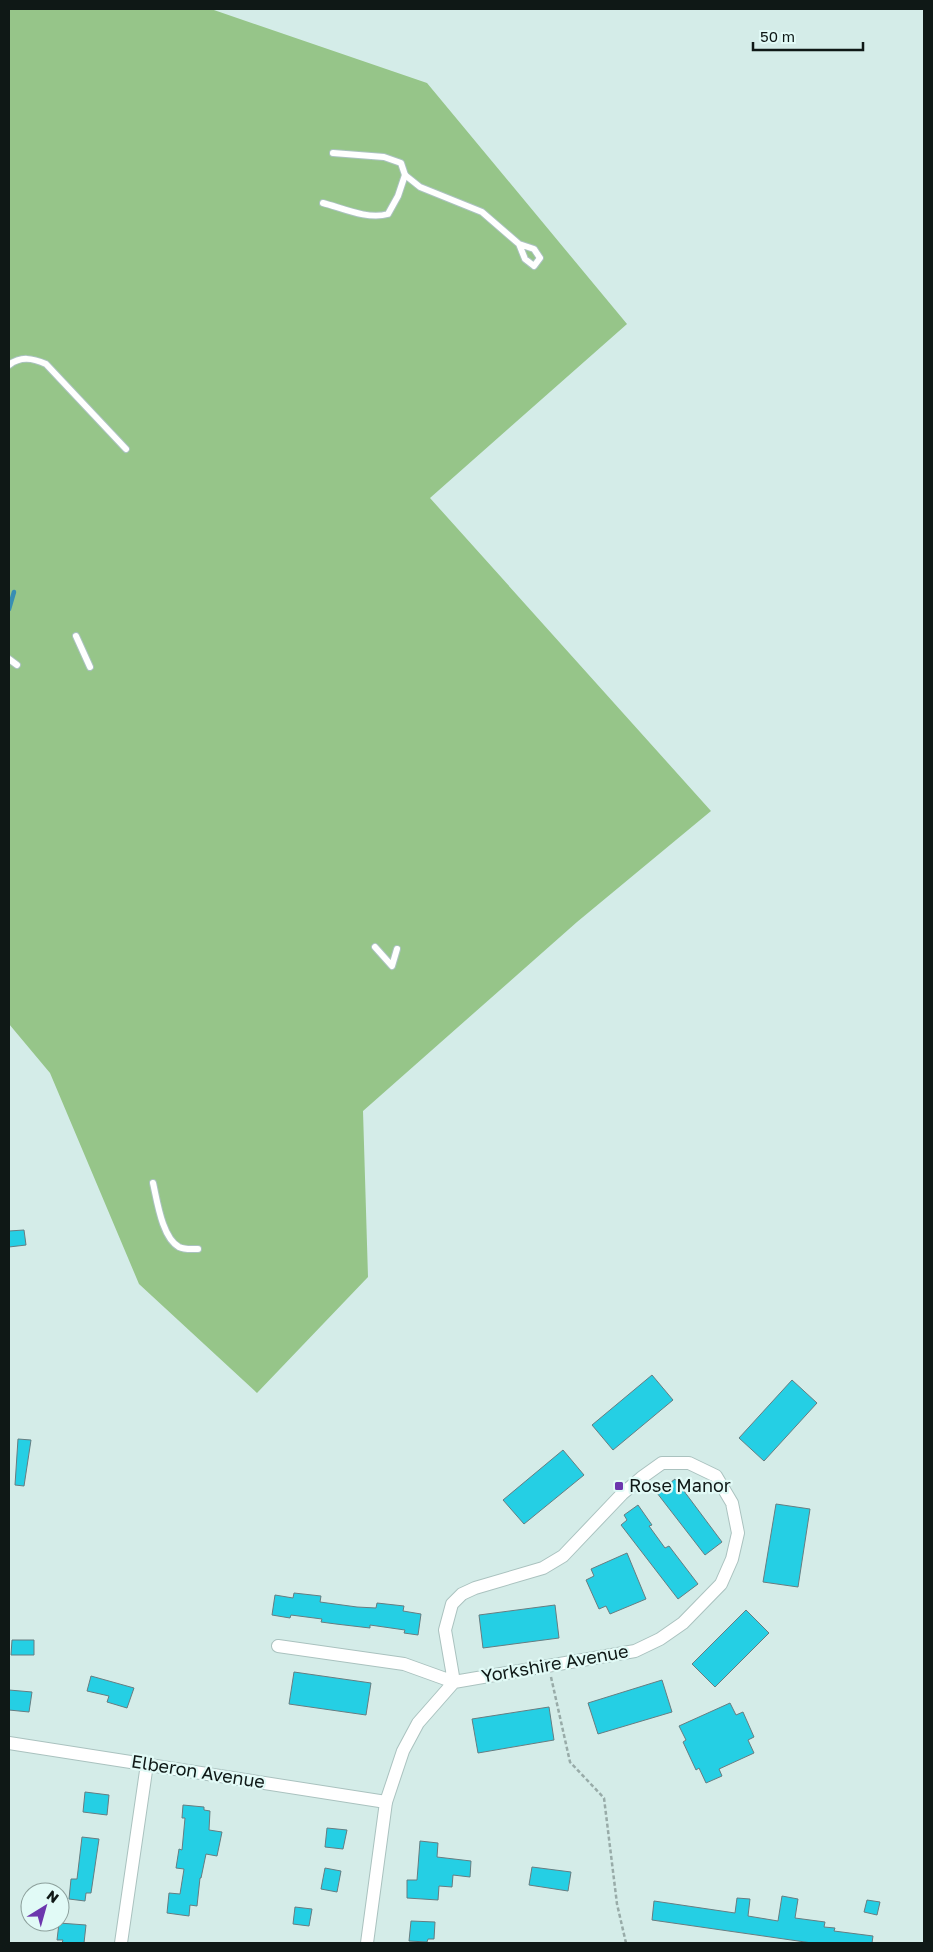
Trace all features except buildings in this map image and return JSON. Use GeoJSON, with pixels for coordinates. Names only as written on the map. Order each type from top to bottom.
{"type":"FeatureCollection","features":[{"type":"Feature","properties":{"kind":"street","name":"Yorkshire Avenue"},"geometry":{"type":"LineString","coordinates":[[662,1463],[688,1463],[716,1476],[732,1503],[738,1533],[732,1559],[721,1584],[683,1623],[660,1639],[635,1651],[454,1682],[445,1630],[452,1604],[462,1594],[475,1588],[543,1568],[563,1556],[622,1494],[662,1463]]}},
{"type":"Feature","properties":{"kind":"street"},"geometry":{"type":"LineString","coordinates":[[278,1646],[404,1664],[454,1682],[418,1723],[403,1751],[386,1802],[367,1943]]}},
{"type":"Feature","properties":{"kind":"street","name":"Elberon Avenue"},"geometry":{"type":"LineString","coordinates":[[9,1743],[386,1802]]}},
{"type":"Feature","properties":{"kind":"street"},"geometry":{"type":"LineString","coordinates":[[121,1943],[148,1764]]}},
{"type":"Feature","properties":{"kind":"lane"},"geometry":{"type":"LineString","coordinates":[[333,153],[384,157],[401,163],[405,175],[420,187],[482,212],[519,244]]}},
{"type":"Feature","properties":{"kind":"lane"},"geometry":{"type":"LineString","coordinates":[[323,203],[380,217],[388,214],[392,208],[405,175]]}},
{"type":"Feature","properties":{"kind":"lane"},"geometry":{"type":"LineString","coordinates":[[400,189],[414,182]]}},
{"type":"Feature","properties":{"kind":"lane"},"geometry":{"type":"LineString","coordinates":[[9,365],[16,360],[32,358],[46,364],[126,449]]}},
{"type":"Feature","properties":{"kind":"lane"},"geometry":{"type":"LineString","coordinates":[[76,636],[90,667]]}},
{"type":"Feature","properties":{"kind":"lane"},"geometry":{"type":"LineString","coordinates":[[9,659],[17,665]]}},
{"type":"Feature","properties":{"kind":"lane"},"geometry":{"type":"LineString","coordinates":[[375,946],[392,966],[397,949]]}},
{"type":"Feature","properties":{"kind":"lane"},"geometry":{"type":"LineString","coordinates":[[153,1183],[165,1230],[169,1238],[178,1246],[198,1249]]}},
{"type":"Feature","properties":{"kind":"path"},"geometry":{"type":"LineString","coordinates":[[548,1666],[570,1762],[604,1798],[617,1904],[626,1943]]}},
{"type":"Feature","properties":{"kind":"green space"},"geometry":{"type":"Polygon","coordinates":[[[9,9],[211,9],[427,83],[627,324],[430,498],[711,811],[577,922],[363,1111],[368,1277],[257,1393],[139,1284],[50,1073],[9,1024],[9,9]]]}},
{"type":"Feature","properties":{"kind":"waterway"},"geometry":{"type":"LineString","coordinates":[[9,609],[14,592]]}},
{"type":"Feature","properties":{"kind":"place","name":"Rose Manor"},"geometry":{"type":"Point","coordinates":[619,1486]}}]}
